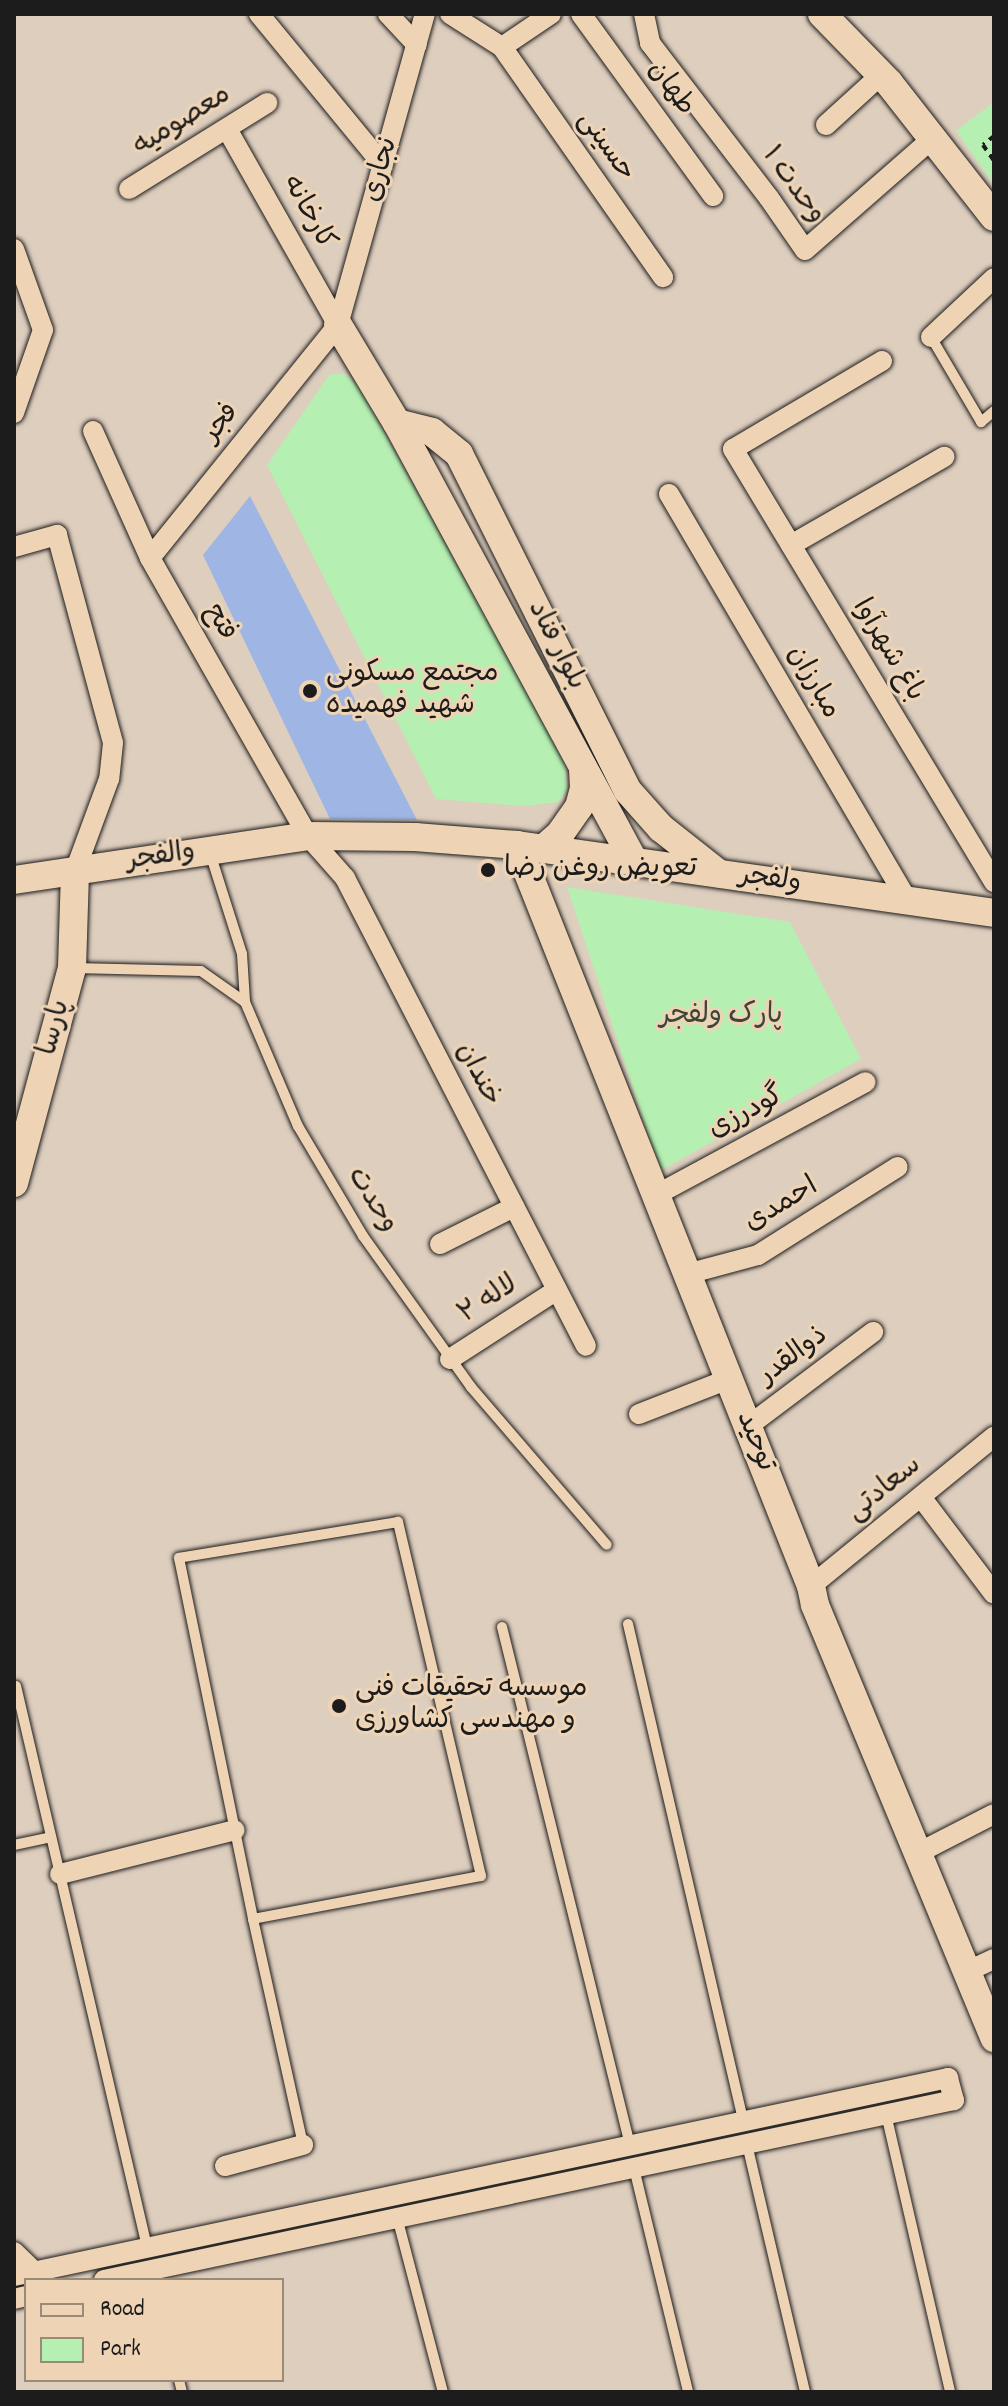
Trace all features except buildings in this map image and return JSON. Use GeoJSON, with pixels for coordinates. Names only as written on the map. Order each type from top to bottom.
{"type":"FeatureCollection","features":[{"type":"Feature","properties":{"kind":"street"},"geometry":{"type":"LineString","coordinates":[[259,14],[383,165]]}},
{"type":"Feature","properties":{"kind":"street"},"geometry":{"type":"LineString","coordinates":[[388,14],[417,45]]}},
{"type":"Feature","properties":{"kind":"street","name":"نجاری"},"geometry":{"type":"LineString","coordinates":[[338,325],[425,14]]}},
{"type":"Feature","properties":{"kind":"street"},"geometry":{"type":"LineString","coordinates":[[450,14],[502,47],[551,14]]}},
{"type":"Feature","properties":{"kind":"street","name":"طهان"},"geometry":{"type":"LineString","coordinates":[[581,14],[713,196]]}},
{"type":"Feature","properties":{"kind":"street","name":"وحدت ۱"},"geometry":{"type":"LineString","coordinates":[[644,14],[650,43],[805,250],[933,138]]}},
{"type":"Feature","properties":{"kind":"street"},"geometry":{"type":"LineString","coordinates":[[822,14],[881,75],[994,217]]}},
{"type":"Feature","properties":{"kind":"street","name":"حسینی"},"geometry":{"type":"LineString","coordinates":[[502,47],[663,277]]}},
{"type":"Feature","properties":{"kind":"street"},"geometry":{"type":"LineString","coordinates":[[826,125],[881,75]]}},
{"type":"Feature","properties":{"kind":"street","name":"معصومیه"},"geometry":{"type":"LineString","coordinates":[[129,189],[267,103]]}},
{"type":"Feature","properties":{"kind":"street","name":"کارخانه"},"geometry":{"type":"LineString","coordinates":[[227,129],[338,325]]}},
{"type":"Feature","properties":{"kind":"street"},"geometry":{"type":"LineString","coordinates":[[14,249],[43,330],[14,413]]}},
{"type":"Feature","properties":{"kind":"street"},"geometry":{"type":"LineString","coordinates":[[931,337],[994,278]]}},
{"type":"Feature","properties":{"kind":"street","name":"بلوار قناد"},"geometry":{"type":"LineString","coordinates":[[338,325],[397,423],[634,862]]}},
{"type":"Feature","properties":{"kind":"street","name":"فجر"},"geometry":{"type":"LineString","coordinates":[[150,558],[338,325]]}},
{"type":"Feature","properties":{"kind":"street","name":"باغ شهرآوا"},"geometry":{"type":"LineString","coordinates":[[882,361],[733,449],[994,882]]}},
{"type":"Feature","properties":{"kind":"street","name":"بلوار قناد"},"geometry":{"type":"LineString","coordinates":[[397,423],[432,432],[459,454],[628,791],[661,828],[719,874]]}},
{"type":"Feature","properties":{"kind":"street","name":"فتح"},"geometry":{"type":"LineString","coordinates":[[93,431],[150,558],[308,836]]}},
{"type":"Feature","properties":{"kind":"street"},"geometry":{"type":"LineString","coordinates":[[791,545],[944,457]]}},
{"type":"Feature","properties":{"kind":"street","name":"مبارزان"},"geometry":{"type":"LineString","coordinates":[[669,494],[907,900]]}},
{"type":"Feature","properties":{"kind":"street"},"geometry":{"type":"LineString","coordinates":[[14,547],[57,535],[113,743],[109,779],[75,871]]}},
{"type":"Feature","properties":{"kind":"street"},"geometry":{"type":"LineString","coordinates":[[530,847],[560,834],[579,807],[584,788],[583,768]]}},
{"type":"Feature","properties":{"kind":"street","name":"ولفجر"},"geometry":{"type":"LineString","coordinates":[[308,836],[415,837],[530,847],[994,913]]}},
{"type":"Feature","properties":{"kind":"street","name":"والفجر"},"geometry":{"type":"LineString","coordinates":[[14,880],[308,836]]}},
{"type":"Feature","properties":{"kind":"street","name":"خندان"},"geometry":{"type":"LineString","coordinates":[[308,836],[345,878],[586,1346]]}},
{"type":"Feature","properties":{"kind":"street","name":"توحید"},"geometry":{"type":"LineString","coordinates":[[530,847],[656,1195],[811,1586],[815,1605],[994,2038]]}},
{"type":"Feature","properties":{"kind":"street","name":"پارسا"},"geometry":{"type":"LineString","coordinates":[[14,1183],[72,968],[75,871]]}},
{"type":"Feature","properties":{"kind":"street","name":"گودرزی"},"geometry":{"type":"LineString","coordinates":[[656,1195],[866,1082]]}},
{"type":"Feature","properties":{"kind":"street","name":"احمدی"},"geometry":{"type":"LineString","coordinates":[[687,1274],[758,1255],[898,1167]]}},
{"type":"Feature","properties":{"kind":"street"},"geometry":{"type":"LineString","coordinates":[[440,1244],[514,1207]]}},
{"type":"Feature","properties":{"kind":"street","name":"لاله ۲"},"geometry":{"type":"LineString","coordinates":[[450,1359],[557,1290]]}},
{"type":"Feature","properties":{"kind":"street","name":"ذوالقدر"},"geometry":{"type":"LineString","coordinates":[[747,1427],[873,1332]]}},
{"type":"Feature","properties":{"kind":"street"},"geometry":{"type":"LineString","coordinates":[[639,1414],[729,1379]]}},
{"type":"Feature","properties":{"kind":"street","name":"سعادتی"},"geometry":{"type":"LineString","coordinates":[[811,1586],[994,1437]]}},
{"type":"Feature","properties":{"kind":"street"},"geometry":{"type":"LineString","coordinates":[[921,1497],[994,1594]]}},
{"type":"Feature","properties":{"kind":"street"},"geometry":{"type":"LineString","coordinates":[[918,1853],[994,1814]]}},
{"type":"Feature","properties":{"kind":"street"},"geometry":{"type":"LineString","coordinates":[[60,1874],[235,1830]]}},
{"type":"Feature","properties":{"kind":"street"},"geometry":{"type":"LineString","coordinates":[[966,1972],[994,1959]]}},
{"type":"Feature","properties":{"kind":"street"},"geometry":{"type":"LineString","coordinates":[[14,2276],[948,2078],[954,2100],[397,2217],[155,2275],[124,2278]]}},
{"type":"Feature","properties":{"kind":"street"},"geometry":{"type":"LineString","coordinates":[[225,2166],[303,2145]]}},
{"type":"Feature","properties":{"kind":"street"},"geometry":{"type":"LineString","coordinates":[[14,2252],[35,2272]]}},
{"type":"Feature","properties":{"kind":"lane"},"geometry":{"type":"LineString","coordinates":[[931,337],[981,422],[994,411]]}},
{"type":"Feature","properties":{"kind":"lane"},"geometry":{"type":"LineString","coordinates":[[209,851],[242,954],[245,1002]]}},
{"type":"Feature","properties":{"kind":"lane"},"geometry":{"type":"LineString","coordinates":[[72,968],[201,971],[245,1002]]}},
{"type":"Feature","properties":{"kind":"lane","name":"وحدت"},"geometry":{"type":"LineString","coordinates":[[245,1002],[298,1126],[363,1236],[450,1359],[607,1545]]}},
{"type":"Feature","properties":{"kind":"lane"},"geometry":{"type":"LineString","coordinates":[[253,1919],[481,1876],[398,1522],[179,1558],[253,1919],[303,2145]]}},
{"type":"Feature","properties":{"kind":"lane"},"geometry":{"type":"LineString","coordinates":[[628,1624],[805,2392]]}},
{"type":"Feature","properties":{"kind":"lane"},"geometry":{"type":"LineString","coordinates":[[502,1627],[688,2392]]}},
{"type":"Feature","properties":{"kind":"lane"},"geometry":{"type":"LineString","coordinates":[[16,1686],[155,2275]]}},
{"type":"Feature","properties":{"kind":"lane"},"geometry":{"type":"LineString","coordinates":[[14,1845],[51,1837]]}},
{"type":"Feature","properties":{"kind":"lane"},"geometry":{"type":"LineString","coordinates":[[886,2114],[950,2392]]}},
{"type":"Feature","properties":{"kind":"lane"},"geometry":{"type":"LineString","coordinates":[[397,2217],[443,2392]]}},
{"type":"Feature","properties":{"kind":"path"},"geometry":{"type":"LineString","coordinates":[[994,136],[983,145],[994,161]]}},
{"type":"Feature","properties":{"kind":"green space"},"geometry":{"type":"Polygon","coordinates":[[[994,102],[994,185],[956,131],[994,102]]]}},
{"type":"Feature","properties":{"kind":"green space"},"geometry":{"type":"Polygon","coordinates":[[[344,373],[360,388],[565,761],[567,790],[559,802],[524,806],[436,799],[267,465],[329,375],[344,373]]]}},
{"type":"Feature","properties":{"kind":"green space","name":"پارک ولفجر"},"geometry":{"type":"Polygon","coordinates":[[[567,887],[790,922],[861,1059],[660,1171],[567,887]]]}},
{"type":"Feature","properties":{"kind":"place","name":"مجتمع مسکونی شهید فهمیده"},"geometry":{"type":"Point","coordinates":[310,691]}},
{"type":"Feature","properties":{"kind":"place","name":"تعویض روغن رضا"},"geometry":{"type":"Point","coordinates":[488,870]}},
{"type":"Feature","properties":{"kind":"place","name":"موسسه تحقیقات فنی و مهندسی کشاورزی"},"geometry":{"type":"Point","coordinates":[339,1706]}}]}
